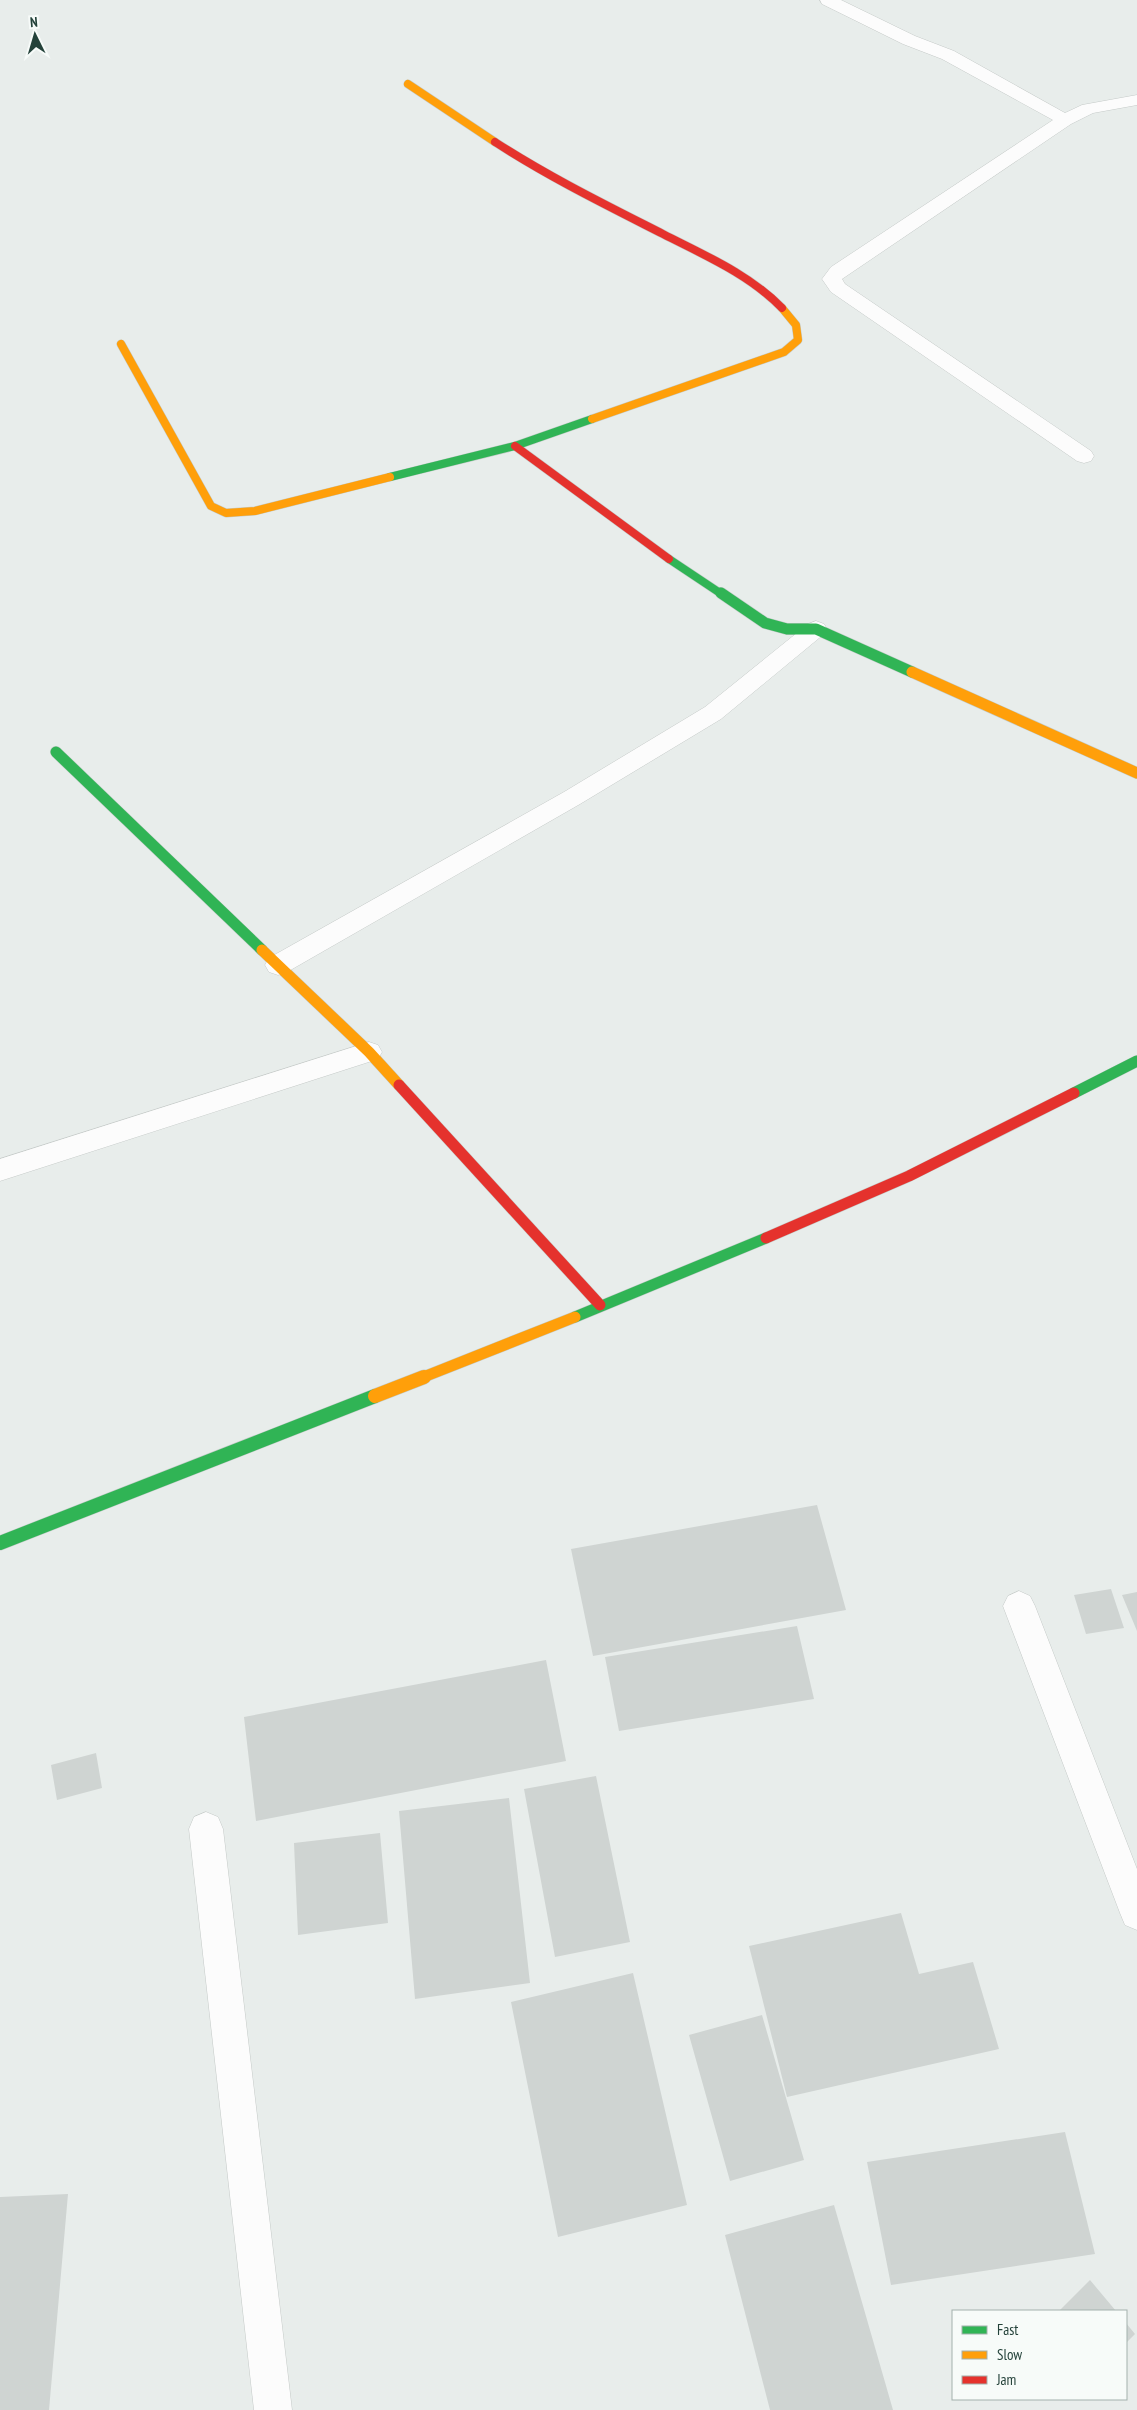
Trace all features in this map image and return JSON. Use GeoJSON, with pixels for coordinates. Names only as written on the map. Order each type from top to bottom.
{"type":"FeatureCollection","features":[{"type":"Feature","properties":{"kind":"street"},"geometry":{"type":"LineString","coordinates":[[828,0],[908,40],[948,56],[1065,120]]}},
{"type":"Feature","properties":{"kind":"street"},"geometry":{"type":"LineString","coordinates":[[121,344],[212,506],[226,514],[255,510],[515,446],[784,352],[798,340],[796,325],[774,298],[713,259],[532,167],[408,84]]}},
{"type":"Feature","properties":{"kind":"street"},"geometry":{"type":"LineString","coordinates":[[1084,456],[838,288],[832,279],[838,271],[1065,120],[1088,109],[1137,100]]}},
{"type":"Feature","properties":{"kind":"street"},"geometry":{"type":"LineString","coordinates":[[515,446],[661,554],[765,623],[787,630],[816,629],[1137,773]]}},
{"type":"Feature","properties":{"kind":"street"},"geometry":{"type":"LineString","coordinates":[[278,965],[572,798],[713,712],[816,629]]}},
{"type":"Feature","properties":{"kind":"street"},"geometry":{"type":"LineString","coordinates":[[56,752],[370,1052],[600,1305]]}},
{"type":"Feature","properties":{"kind":"street"},"geometry":{"type":"LineString","coordinates":[[0,1170],[370,1052]]}},
{"type":"Feature","properties":{"kind":"street"},"geometry":{"type":"LineString","coordinates":[[0,1543],[600,1305],[877,1190],[990,1137],[1137,1061]]}},
{"type":"Feature","properties":{"kind":"street"},"geometry":{"type":"LineString","coordinates":[[1019,1606],[1137,1913]]}},
{"type":"Feature","properties":{"kind":"street"},"geometry":{"type":"LineString","coordinates":[[206,1829],[273,2410]]}},
{"type":"Feature","properties":{"kind":"building"},"geometry":{"type":"Polygon","coordinates":[[[817,1505],[846,1610],[593,1656],[571,1549],[817,1505]]]}},
{"type":"Feature","properties":{"kind":"building"},"geometry":{"type":"Polygon","coordinates":[[[1111,1589],[1124,1628],[1086,1634],[1074,1595],[1111,1589]]]}},
{"type":"Feature","properties":{"kind":"building"},"geometry":{"type":"Polygon","coordinates":[[[1137,1592],[1137,1631],[1122,1595],[1137,1592]]]}},
{"type":"Feature","properties":{"kind":"building"},"geometry":{"type":"Polygon","coordinates":[[[797,1626],[814,1699],[619,1731],[605,1657],[797,1626]]]}},
{"type":"Feature","properties":{"kind":"building"},"geometry":{"type":"Polygon","coordinates":[[[546,1660],[566,1761],[256,1821],[244,1717],[546,1660]]]}},
{"type":"Feature","properties":{"kind":"building"},"geometry":{"type":"Polygon","coordinates":[[[96,1753],[102,1788],[57,1800],[51,1765],[96,1753]]]}},
{"type":"Feature","properties":{"kind":"building"},"geometry":{"type":"Polygon","coordinates":[[[596,1776],[630,1942],[555,1957],[524,1789],[596,1776]]]}},
{"type":"Feature","properties":{"kind":"building"},"geometry":{"type":"Polygon","coordinates":[[[509,1798],[530,1983],[415,1999],[399,1811],[509,1798]]]}},
{"type":"Feature","properties":{"kind":"building"},"geometry":{"type":"Polygon","coordinates":[[[380,1833],[388,1923],[298,1935],[294,1843],[380,1833]]]}},
{"type":"Feature","properties":{"kind":"building"},"geometry":{"type":"Polygon","coordinates":[[[901,1913],[919,1974],[973,1962],[999,2049],[787,2097],[749,1946],[901,1913]]]}},
{"type":"Feature","properties":{"kind":"building"},"geometry":{"type":"Polygon","coordinates":[[[633,1973],[687,2205],[558,2237],[511,2002],[633,1973]]]}},
{"type":"Feature","properties":{"kind":"building"},"geometry":{"type":"Polygon","coordinates":[[[762,2015],[804,2160],[730,2181],[689,2035],[762,2015]]]}},
{"type":"Feature","properties":{"kind":"building"},"geometry":{"type":"Polygon","coordinates":[[[1065,2132],[1095,2254],[891,2285],[867,2162],[1065,2132]]]}},
{"type":"Feature","properties":{"kind":"building"},"geometry":{"type":"Polygon","coordinates":[[[68,2194],[49,2410],[0,2410],[0,2197],[68,2194]]]}},
{"type":"Feature","properties":{"kind":"building"},"geometry":{"type":"Polygon","coordinates":[[[834,2205],[893,2410],[770,2410],[725,2235],[834,2205]]]}},
{"type":"Feature","properties":{"kind":"building"},"geometry":{"type":"Polygon","coordinates":[[[1090,2280],[1115,2310],[1060,2310],[1090,2280]]]}},
{"type":"Feature","properties":{"kind":"building"},"geometry":{"type":"Polygon","coordinates":[[[1127,2324],[1135,2334],[1127,2342],[1127,2324]]]}},
{"type":"Feature","properties":{"kind":"traffic: fast"},"geometry":{"type":"LineString","coordinates":[[390,477],[515,446],[592,419]]}},
{"type":"Feature","properties":{"kind":"traffic: fast"},"geometry":{"type":"LineString","coordinates":[[669,559],[765,623],[787,629],[816,629],[912,672]]}},
{"type":"Feature","properties":{"kind":"traffic: fast"},"geometry":{"type":"LineString","coordinates":[[56,752],[262,950]]}},
{"type":"Feature","properties":{"kind":"traffic: fast"},"geometry":{"type":"LineString","coordinates":[[1074,1093],[1137,1061]]}},
{"type":"Feature","properties":{"kind":"traffic: fast"},"geometry":{"type":"LineString","coordinates":[[575,1317],[766,1238]]}},
{"type":"Feature","properties":{"kind":"traffic: fast"},"geometry":{"type":"LineString","coordinates":[[0,1543],[375,1396]]}},
{"type":"Feature","properties":{"kind":"traffic: slow"},"geometry":{"type":"LineString","coordinates":[[408,84],[495,142]]}},
{"type":"Feature","properties":{"kind":"traffic: slow"},"geometry":{"type":"LineString","coordinates":[[592,419],[784,352],[798,340],[796,325],[782,308]]}},
{"type":"Feature","properties":{"kind":"traffic: slow"},"geometry":{"type":"LineString","coordinates":[[121,344],[211,506],[226,513],[255,511],[390,477]]}},
{"type":"Feature","properties":{"kind":"traffic: slow"},"geometry":{"type":"LineString","coordinates":[[912,672],[1137,773]]}},
{"type":"Feature","properties":{"kind":"traffic: slow"},"geometry":{"type":"LineString","coordinates":[[262,950],[369,1052],[399,1085]]}},
{"type":"Feature","properties":{"kind":"traffic: slow"},"geometry":{"type":"LineString","coordinates":[[375,1396],[575,1317]]}},
{"type":"Feature","properties":{"kind":"traffic: jam"},"geometry":{"type":"LineString","coordinates":[[495,142],[560,181],[732,270],[761,288],[782,308]]}},
{"type":"Feature","properties":{"kind":"traffic: jam"},"geometry":{"type":"LineString","coordinates":[[515,446],[669,559]]}},
{"type":"Feature","properties":{"kind":"traffic: jam"},"geometry":{"type":"LineString","coordinates":[[399,1085],[600,1305]]}},
{"type":"Feature","properties":{"kind":"traffic: jam"},"geometry":{"type":"LineString","coordinates":[[766,1238],[909,1176],[1074,1093]]}}]}
